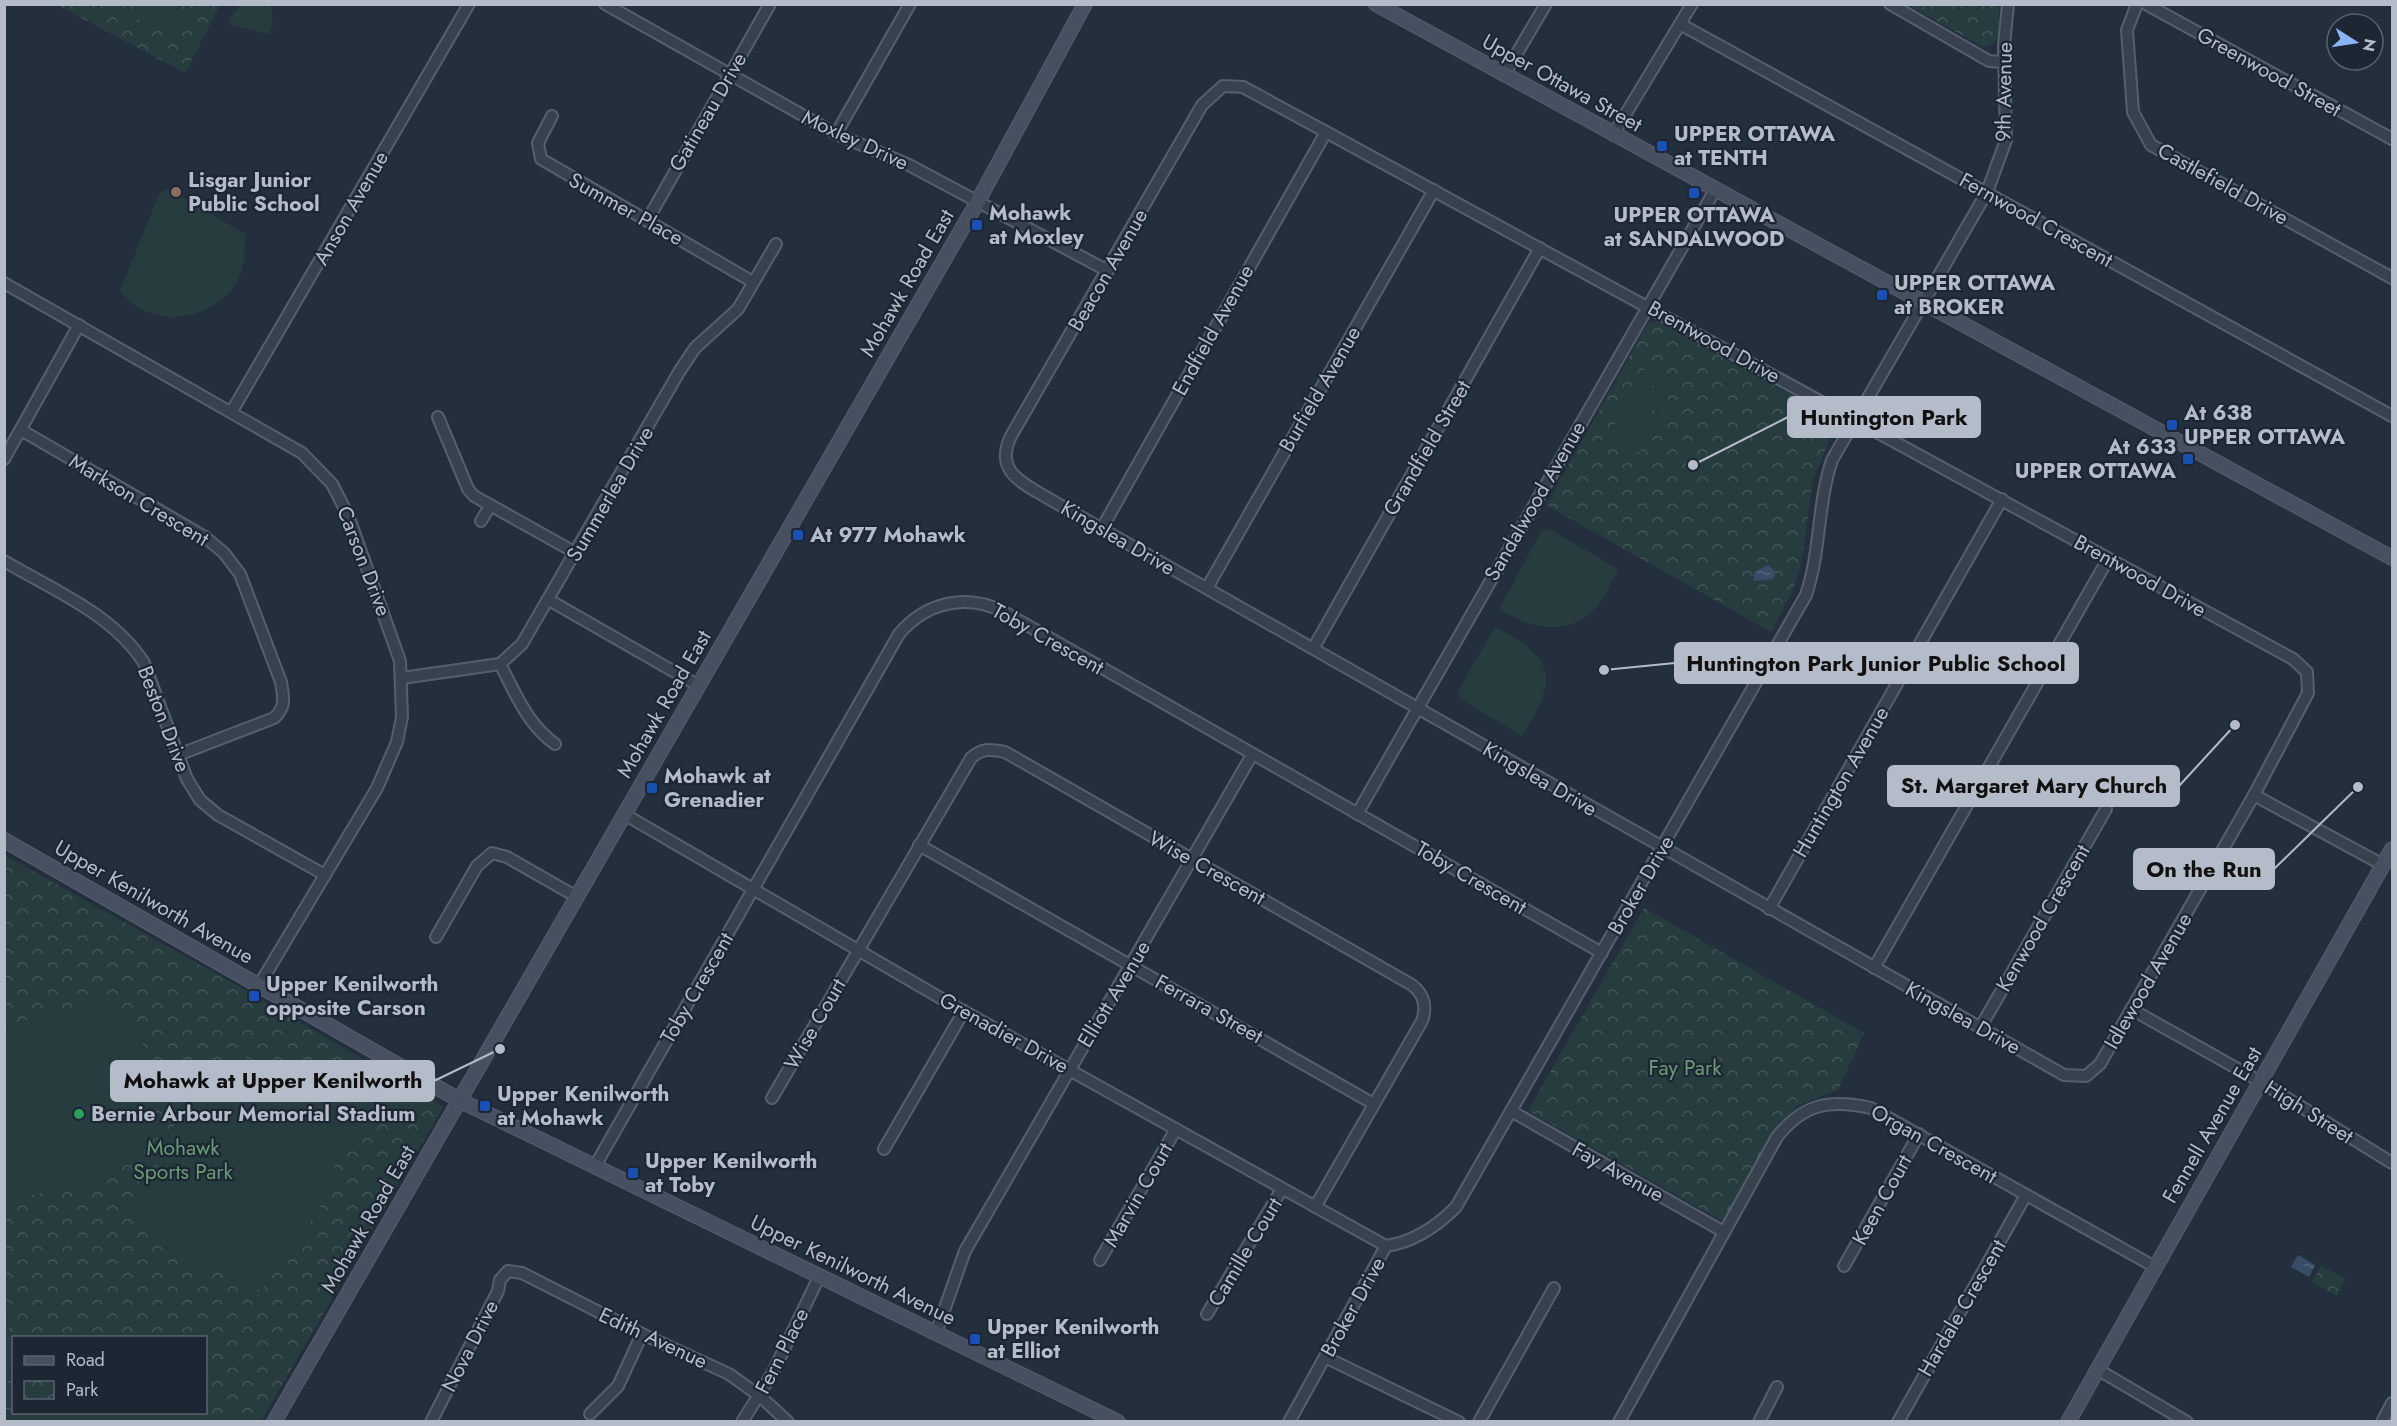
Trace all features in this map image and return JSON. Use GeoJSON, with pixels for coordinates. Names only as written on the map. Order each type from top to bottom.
{"type":"FeatureCollection","features":[{"type":"Feature","properties":{"kind":"main road","name":"Mohawk Road East"},"geometry":{"type":"LineString","coordinates":[[274,1422],[978,201],[1085,4]]}},
{"type":"Feature","properties":{"kind":"main road","name":"Upper Ottawa Street"},"geometry":{"type":"LineString","coordinates":[[1376,4],[1392,8],[1504,75],[1613,135],[2392,558]]}},
{"type":"Feature","properties":{"kind":"main road","name":"Upper Kenilworth Avenue"},"geometry":{"type":"LineString","coordinates":[[4,840],[461,1101],[1118,1422]]}},
{"type":"Feature","properties":{"kind":"main road","name":"Fennell Avenue East"},"geometry":{"type":"LineString","coordinates":[[2068,1422],[2392,849]]}},
{"type":"Feature","properties":{"kind":"street","name":"Anson Avenue"},"geometry":{"type":"LineString","coordinates":[[232,411],[469,4]]}},
{"type":"Feature","properties":{"kind":"street","name":"Moxley Drive"},"geometry":{"type":"LineString","coordinates":[[605,4],[836,134],[909,165],[1108,271]]}},
{"type":"Feature","properties":{"kind":"street","name":"Gatineau Drive"},"geometry":{"type":"LineString","coordinates":[[647,221],[770,4]]}},
{"type":"Feature","properties":{"kind":"street"},"geometry":{"type":"LineString","coordinates":[[836,134],[910,4]]}},
{"type":"Feature","properties":{"kind":"street"},"geometry":{"type":"LineString","coordinates":[[1504,75],[1546,4]]}},
{"type":"Feature","properties":{"kind":"street"},"geometry":{"type":"LineString","coordinates":[[1613,135],[1692,4]]}},
{"type":"Feature","properties":{"kind":"street"},"geometry":{"type":"LineString","coordinates":[[1890,4],[1989,61],[2004,62]]}},
{"type":"Feature","properties":{"kind":"street","name":"9th Avenue"},"geometry":{"type":"LineString","coordinates":[[1922,303],[1987,192],[2006,140],[2004,62],[2008,4]]}},
{"type":"Feature","properties":{"kind":"street","name":"Castlefield Drive"},"geometry":{"type":"LineString","coordinates":[[2137,4],[2127,30],[2133,112],[2151,146],[2392,278]]}},
{"type":"Feature","properties":{"kind":"street","name":"Greenwood Street"},"geometry":{"type":"LineString","coordinates":[[2146,4],[2392,139]]}},
{"type":"Feature","properties":{"kind":"street","name":"Fernwood Crescent"},"geometry":{"type":"LineString","coordinates":[[1680,24],[2392,416]]}},
{"type":"Feature","properties":{"kind":"street","name":"Brentwood Drive"},"geometry":{"type":"LineString","coordinates":[[1223,86],[1243,87],[2293,659],[2307,672],[2308,693]]}},
{"type":"Feature","properties":{"kind":"street","name":"Beacon Avenue"},"geometry":{"type":"LineString","coordinates":[[1006,462],[1006,448],[1011,436],[1202,105],[1223,86]]}},
{"type":"Feature","properties":{"kind":"street","name":"Summer Place"},"geometry":{"type":"LineString","coordinates":[[552,116],[538,143],[541,159],[753,282]]}},
{"type":"Feature","properties":{"kind":"street","name":"Endfield Avenue"},"geometry":{"type":"LineString","coordinates":[[1102,528],[1326,132]]}},
{"type":"Feature","properties":{"kind":"street","name":"Burfield Avenue"},"geometry":{"type":"LineString","coordinates":[[1206,588],[1434,190]]}},
{"type":"Feature","properties":{"kind":"street","name":"Sandalwood Avenue"},"geometry":{"type":"LineString","coordinates":[[1357,814],[1715,190]]}},
{"type":"Feature","properties":{"kind":"street","name":"Summerlea Drive"},"geometry":{"type":"LineString","coordinates":[[500,664],[522,644],[549,600],[679,372],[695,348],[738,309],[776,244]]}},
{"type":"Feature","properties":{"kind":"street","name":"Grandfield Street"},"geometry":{"type":"LineString","coordinates":[[1314,647],[1540,248]]}},
{"type":"Feature","properties":{"kind":"street","name":"Carson Drive"},"geometry":{"type":"LineString","coordinates":[[4,283],[302,453],[332,484],[348,515],[387,621],[400,661],[402,678],[402,717],[388,765],[258,987]]}},
{"type":"Feature","properties":{"kind":"street","name":"Broker Drive"},"geometry":{"type":"LineString","coordinates":[[1288,1422],[1386,1246],[1417,1237],[1438,1225],[1456,1207],[1806,595],[1818,550],[1820,515],[1827,475],[1836,453],[1922,303]]}},
{"type":"Feature","properties":{"kind":"street"},"geometry":{"type":"LineString","coordinates":[[4,459],[79,325]]}},
{"type":"Feature","properties":{"kind":"street"},"geometry":{"type":"LineString","coordinates":[[438,417],[468,489],[474,496],[576,553]]}},
{"type":"Feature","properties":{"kind":"street","name":"Markson Crescent"},"geometry":{"type":"LineString","coordinates":[[21,430],[205,537],[224,553],[240,574],[281,682],[284,695],[283,707],[274,718],[178,755]]}},
{"type":"Feature","properties":{"kind":"street","name":"Kingslea Drive"},"geometry":{"type":"LineString","coordinates":[[1006,462],[1019,481],[1314,647],[1769,909],[2064,1075],[2086,1076]]}},
{"type":"Feature","properties":{"kind":"street","name":"Huntington Avenue"},"geometry":{"type":"LineString","coordinates":[[1769,909],[2002,499]]}},
{"type":"Feature","properties":{"kind":"street"},"geometry":{"type":"LineString","coordinates":[[481,521],[490,506]]}},
{"type":"Feature","properties":{"kind":"street"},"geometry":{"type":"LineString","coordinates":[[1874,968],[2108,559]]}},
{"type":"Feature","properties":{"kind":"street","name":"Beston Drive"},"geometry":{"type":"LineString","coordinates":[[4,561],[104,620],[129,641],[144,663],[192,789],[204,804],[218,815],[325,874]]}},
{"type":"Feature","properties":{"kind":"street"},"geometry":{"type":"LineString","coordinates":[[549,600],[699,686]]}},
{"type":"Feature","properties":{"kind":"street","name":"Toby Crescent"},"geometry":{"type":"LineString","coordinates":[[595,1166],[899,634],[912,620],[940,605],[970,601],[993,607],[1602,952]]}},
{"type":"Feature","properties":{"kind":"street"},"geometry":{"type":"LineString","coordinates":[[402,678],[500,664],[529,720],[539,732],[555,744]]}},
{"type":"Feature","properties":{"kind":"street","name":"Idlewood Avenue"},"geometry":{"type":"LineString","coordinates":[[2086,1076],[2100,1064],[2254,795],[2308,693]]}},
{"type":"Feature","properties":{"kind":"street","name":"Wise Crescent"},"geometry":{"type":"LineString","coordinates":[[858,950],[971,758],[979,751],[990,749],[1005,752],[1412,985],[1421,994],[1425,1009],[1422,1021],[1372,1103],[1315,1207]]}},
{"type":"Feature","properties":{"kind":"street","name":"Elliott Avenue"},"geometry":{"type":"LineString","coordinates":[[936,1333],[965,1251],[1251,755]]}},
{"type":"Feature","properties":{"kind":"street"},"geometry":{"type":"LineString","coordinates":[[2254,795],[2383,865]]}},
{"type":"Feature","properties":{"kind":"street","name":"Kenwood Crescent"},"geometry":{"type":"LineString","coordinates":[[1980,1028],[2106,809]]}},
{"type":"Feature","properties":{"kind":"street","name":"Grenadier Drive"},"geometry":{"type":"LineString","coordinates":[[624,814],[964,1011],[1386,1246]]}},
{"type":"Feature","properties":{"kind":"street","name":"Ferrara Street"},"geometry":{"type":"LineString","coordinates":[[919,845],[1372,1103]]}},
{"type":"Feature","properties":{"kind":"street"},"geometry":{"type":"LineString","coordinates":[[436,937],[477,866],[492,854],[507,858],[577,897]]}},
{"type":"Feature","properties":{"kind":"street","name":"Wise Court"},"geometry":{"type":"LineString","coordinates":[[772,1098],[858,950]]}},
{"type":"Feature","properties":{"kind":"street","name":"High Street"},"geometry":{"type":"LineString","coordinates":[[2131,1009],[2261,1082],[2392,1163]]}},
{"type":"Feature","properties":{"kind":"street"},"geometry":{"type":"LineString","coordinates":[[884,1149],[964,1011]]}},
{"type":"Feature","properties":{"kind":"street","name":"Organ Crescent"},"geometry":{"type":"LineString","coordinates":[[1619,1422],[1777,1137],[1789,1123],[1811,1108],[1845,1102],[1871,1108],[2154,1267]]}},
{"type":"Feature","properties":{"kind":"street","name":"Fay Avenue"},"geometry":{"type":"LineString","coordinates":[[1511,1111],[1724,1232]]}},
{"type":"Feature","properties":{"kind":"street","name":"Marvin Court"},"geometry":{"type":"LineString","coordinates":[[1100,1260],[1176,1130]]}},
{"type":"Feature","properties":{"kind":"street","name":"Keen Court"},"geometry":{"type":"LineString","coordinates":[[1845,1266],[1919,1134]]}},
{"type":"Feature","properties":{"kind":"street","name":"Camille Court"},"geometry":{"type":"LineString","coordinates":[[1208,1314],[1282,1189]]}},
{"type":"Feature","properties":{"kind":"street","name":"Hardale Crescent"},"geometry":{"type":"LineString","coordinates":[[1898,1422],[2026,1195]]}},
{"type":"Feature","properties":{"kind":"street","name":"Edith Avenue"},"geometry":{"type":"LineString","coordinates":[[508,1271],[522,1273],[642,1334],[729,1374],[760,1396],[788,1422]]}},
{"type":"Feature","properties":{"kind":"street","name":"Nova Drive"},"geometry":{"type":"LineString","coordinates":[[431,1422],[498,1291],[500,1280],[508,1271]]}},
{"type":"Feature","properties":{"kind":"street","name":"Fern Place"},"geometry":{"type":"LineString","coordinates":[[742,1422],[760,1396],[819,1277]]}},
{"type":"Feature","properties":{"kind":"street"},"geometry":{"type":"LineString","coordinates":[[1479,1422],[1554,1288]]}},
{"type":"Feature","properties":{"kind":"street"},"geometry":{"type":"LineString","coordinates":[[590,1413],[618,1386],[642,1334]]}},
{"type":"Feature","properties":{"kind":"street"},"geometry":{"type":"LineString","coordinates":[[1325,1357],[1459,1422]]}},
{"type":"Feature","properties":{"kind":"street"},"geometry":{"type":"LineString","coordinates":[[2097,1369],[2187,1422]]}},
{"type":"Feature","properties":{"kind":"street"},"geometry":{"type":"LineString","coordinates":[[1759,1422],[1777,1387]]}},
{"type":"Feature","properties":{"kind":"street"},"geometry":{"type":"LineString","coordinates":[[2382,1422],[2392,1403]]}},
{"type":"Feature","properties":{"kind":"green space"},"geometry":{"type":"Polygon","coordinates":[[[57,5],[220,5],[185,73],[57,5]]]}},
{"type":"Feature","properties":{"kind":"green space"},"geometry":{"type":"Polygon","coordinates":[[[146,5],[158,5],[189,22],[178,41],[138,19],[146,5]]]}},
{"type":"Feature","properties":{"kind":"green space"},"geometry":{"type":"Polygon","coordinates":[[[241,5],[271,5],[273,25],[269,34],[229,25],[228,20],[241,5]]]}},
{"type":"Feature","properties":{"kind":"green space"},"geometry":{"type":"Polygon","coordinates":[[[1908,5],[1999,5],[1998,36],[1994,43],[1983,47],[1908,5]]]}},
{"type":"Feature","properties":{"kind":"green space"},"geometry":{"type":"Polygon","coordinates":[[[169,189],[245,234],[242,269],[230,292],[207,309],[179,317],[150,313],[135,305],[120,291],[160,192],[169,189]]]}},
{"type":"Feature","properties":{"kind":"green space"},"geometry":{"type":"Polygon","coordinates":[[[1657,321],[1834,418],[1836,424],[1813,480],[1801,565],[1793,590],[1771,632],[1546,505],[1648,323],[1657,321]]]}},
{"type":"Feature","properties":{"kind":"green space"},"geometry":{"type":"Polygon","coordinates":[[[1648,363],[1679,381],[1671,395],[1640,378],[1648,363]]]}},
{"type":"Feature","properties":{"kind":"green space"},"geometry":{"type":"Polygon","coordinates":[[[1637,382],[1669,400],[1661,414],[1630,397],[1637,382]]]}},
{"type":"Feature","properties":{"kind":"green space"},"geometry":{"type":"Polygon","coordinates":[[[1627,402],[1658,419],[1650,433],[1619,416],[1627,402]]]}},
{"type":"Feature","properties":{"kind":"green space"},"geometry":{"type":"Polygon","coordinates":[[[1617,421],[1648,438],[1640,452],[1609,435],[1617,421]]]}},
{"type":"Feature","properties":{"kind":"green space"},"geometry":{"type":"Polygon","coordinates":[[[1542,530],[1551,530],[1618,569],[1597,606],[1574,623],[1550,627],[1537,625],[1499,609],[1542,530]]]}},
{"type":"Feature","properties":{"kind":"green space"},"geometry":{"type":"Polygon","coordinates":[[[1495,627],[1530,649],[1540,661],[1545,672],[1546,686],[1542,700],[1522,736],[1460,699],[1458,691],[1495,627]]]}},
{"type":"Feature","properties":{"kind":"green space","name":"Mohawk Sports Park"},"geometry":{"type":"Polygon","coordinates":[[[4,855],[259,998],[443,1107],[261,1421],[5,1421],[4,855]]]}},
{"type":"Feature","properties":{"kind":"green space","name":"Fay Park"},"geometry":{"type":"Polygon","coordinates":[[[1644,908],[1864,1033],[1838,1090],[1796,1106],[1722,1221],[1528,1111],[1644,908]]]}},
{"type":"Feature","properties":{"kind":"green space","name":"Bernie Arbour Memorial Stadium"},"geometry":{"type":"Polygon","coordinates":[[[105,1000],[140,1034],[154,1088],[151,1140],[142,1156],[96,1181],[14,1199],[5,1193],[5,1026],[105,1000]]]}},
{"type":"Feature","properties":{"kind":"green space"},"geometry":{"type":"Polygon","coordinates":[[[229,1048],[266,1070],[284,1070],[311,1086],[322,1103],[359,1125],[333,1169],[328,1191],[317,1214],[285,1250],[261,1291],[228,1271],[204,1269],[179,1254],[165,1235],[130,1214],[156,1170],[171,1130],[186,1108],[202,1093],[229,1048]]]}},
{"type":"Feature","properties":{"kind":"green space"},"geometry":{"type":"Polygon","coordinates":[[[2321,1266],[2346,1279],[2337,1296],[2312,1282],[2321,1266]]]}},
{"type":"Feature","properties":{"kind":"green space"},"geometry":{"type":"Polygon","coordinates":[[[5,1300],[21,1311],[14,1323],[6,1319],[12,1336],[12,1365],[5,1386],[5,1300]]]}},
{"type":"Feature","properties":{"kind":"water"},"geometry":{"type":"Polygon","coordinates":[[[1768,565],[1776,572],[1773,579],[1754,581],[1754,572],[1768,565]]]}},
{"type":"Feature","properties":{"kind":"water"},"geometry":{"type":"Polygon","coordinates":[[[2298,1255],[2315,1265],[2309,1277],[2291,1267],[2298,1255]]]}},
{"type":"Feature","properties":{"kind":"place","name":"UPPER OTTAWA at TENTH"},"geometry":{"type":"Point","coordinates":[1662,146]}},
{"type":"Feature","properties":{"kind":"place","name":"Lisgar Junior Public School"},"geometry":{"type":"Point","coordinates":[176,192]}},
{"type":"Feature","properties":{"kind":"place","name":"UPPER OTTAWA at SANDALWOOD"},"geometry":{"type":"Point","coordinates":[1694,193]}},
{"type":"Feature","properties":{"kind":"place","name":"Mohawk at Moxley"},"geometry":{"type":"Point","coordinates":[977,225]}},
{"type":"Feature","properties":{"kind":"place","name":"UPPER OTTAWA at BROKER"},"geometry":{"type":"Point","coordinates":[1882,295]}},
{"type":"Feature","properties":{"kind":"place","name":"At 638 UPPER OTTAWA"},"geometry":{"type":"Point","coordinates":[2172,425]}},
{"type":"Feature","properties":{"kind":"place","name":"At 633 UPPER OTTAWA"},"geometry":{"type":"Point","coordinates":[2188,459]}},
{"type":"Feature","properties":{"kind":"place","name":"Huntington Park"},"geometry":{"type":"Point","coordinates":[1693,465]}},
{"type":"Feature","properties":{"kind":"place","name":"At 977 Mohawk"},"geometry":{"type":"Point","coordinates":[798,535]}},
{"type":"Feature","properties":{"kind":"place","name":"Huntington Park Junior Public School"},"geometry":{"type":"Point","coordinates":[1604,670]}},
{"type":"Feature","properties":{"kind":"place","name":"St. Margaret Mary Church"},"geometry":{"type":"Point","coordinates":[2235,725]}},
{"type":"Feature","properties":{"kind":"place","name":"On the Run"},"geometry":{"type":"Point","coordinates":[2358,787]}},
{"type":"Feature","properties":{"kind":"place","name":"Mohawk at Grenadier"},"geometry":{"type":"Point","coordinates":[652,788]}},
{"type":"Feature","properties":{"kind":"place","name":"Upper Kenilworth opposite Carson"},"geometry":{"type":"Point","coordinates":[254,996]}},
{"type":"Feature","properties":{"kind":"place","name":"Mohawk at Upper Kenilworth"},"geometry":{"type":"Point","coordinates":[500,1049]}},
{"type":"Feature","properties":{"kind":"place","name":"Upper Kenilworth at Mohawk"},"geometry":{"type":"Point","coordinates":[485,1106]}},
{"type":"Feature","properties":{"kind":"place","name":"Bernie Arbour Memorial Stadium"},"geometry":{"type":"Point","coordinates":[79,1114]}},
{"type":"Feature","properties":{"kind":"place","name":"Upper Kenilworth at Toby"},"geometry":{"type":"Point","coordinates":[633,1173]}},
{"type":"Feature","properties":{"kind":"place","name":"Upper Kenilworth at Elliot"},"geometry":{"type":"Point","coordinates":[975,1339]}}]}
